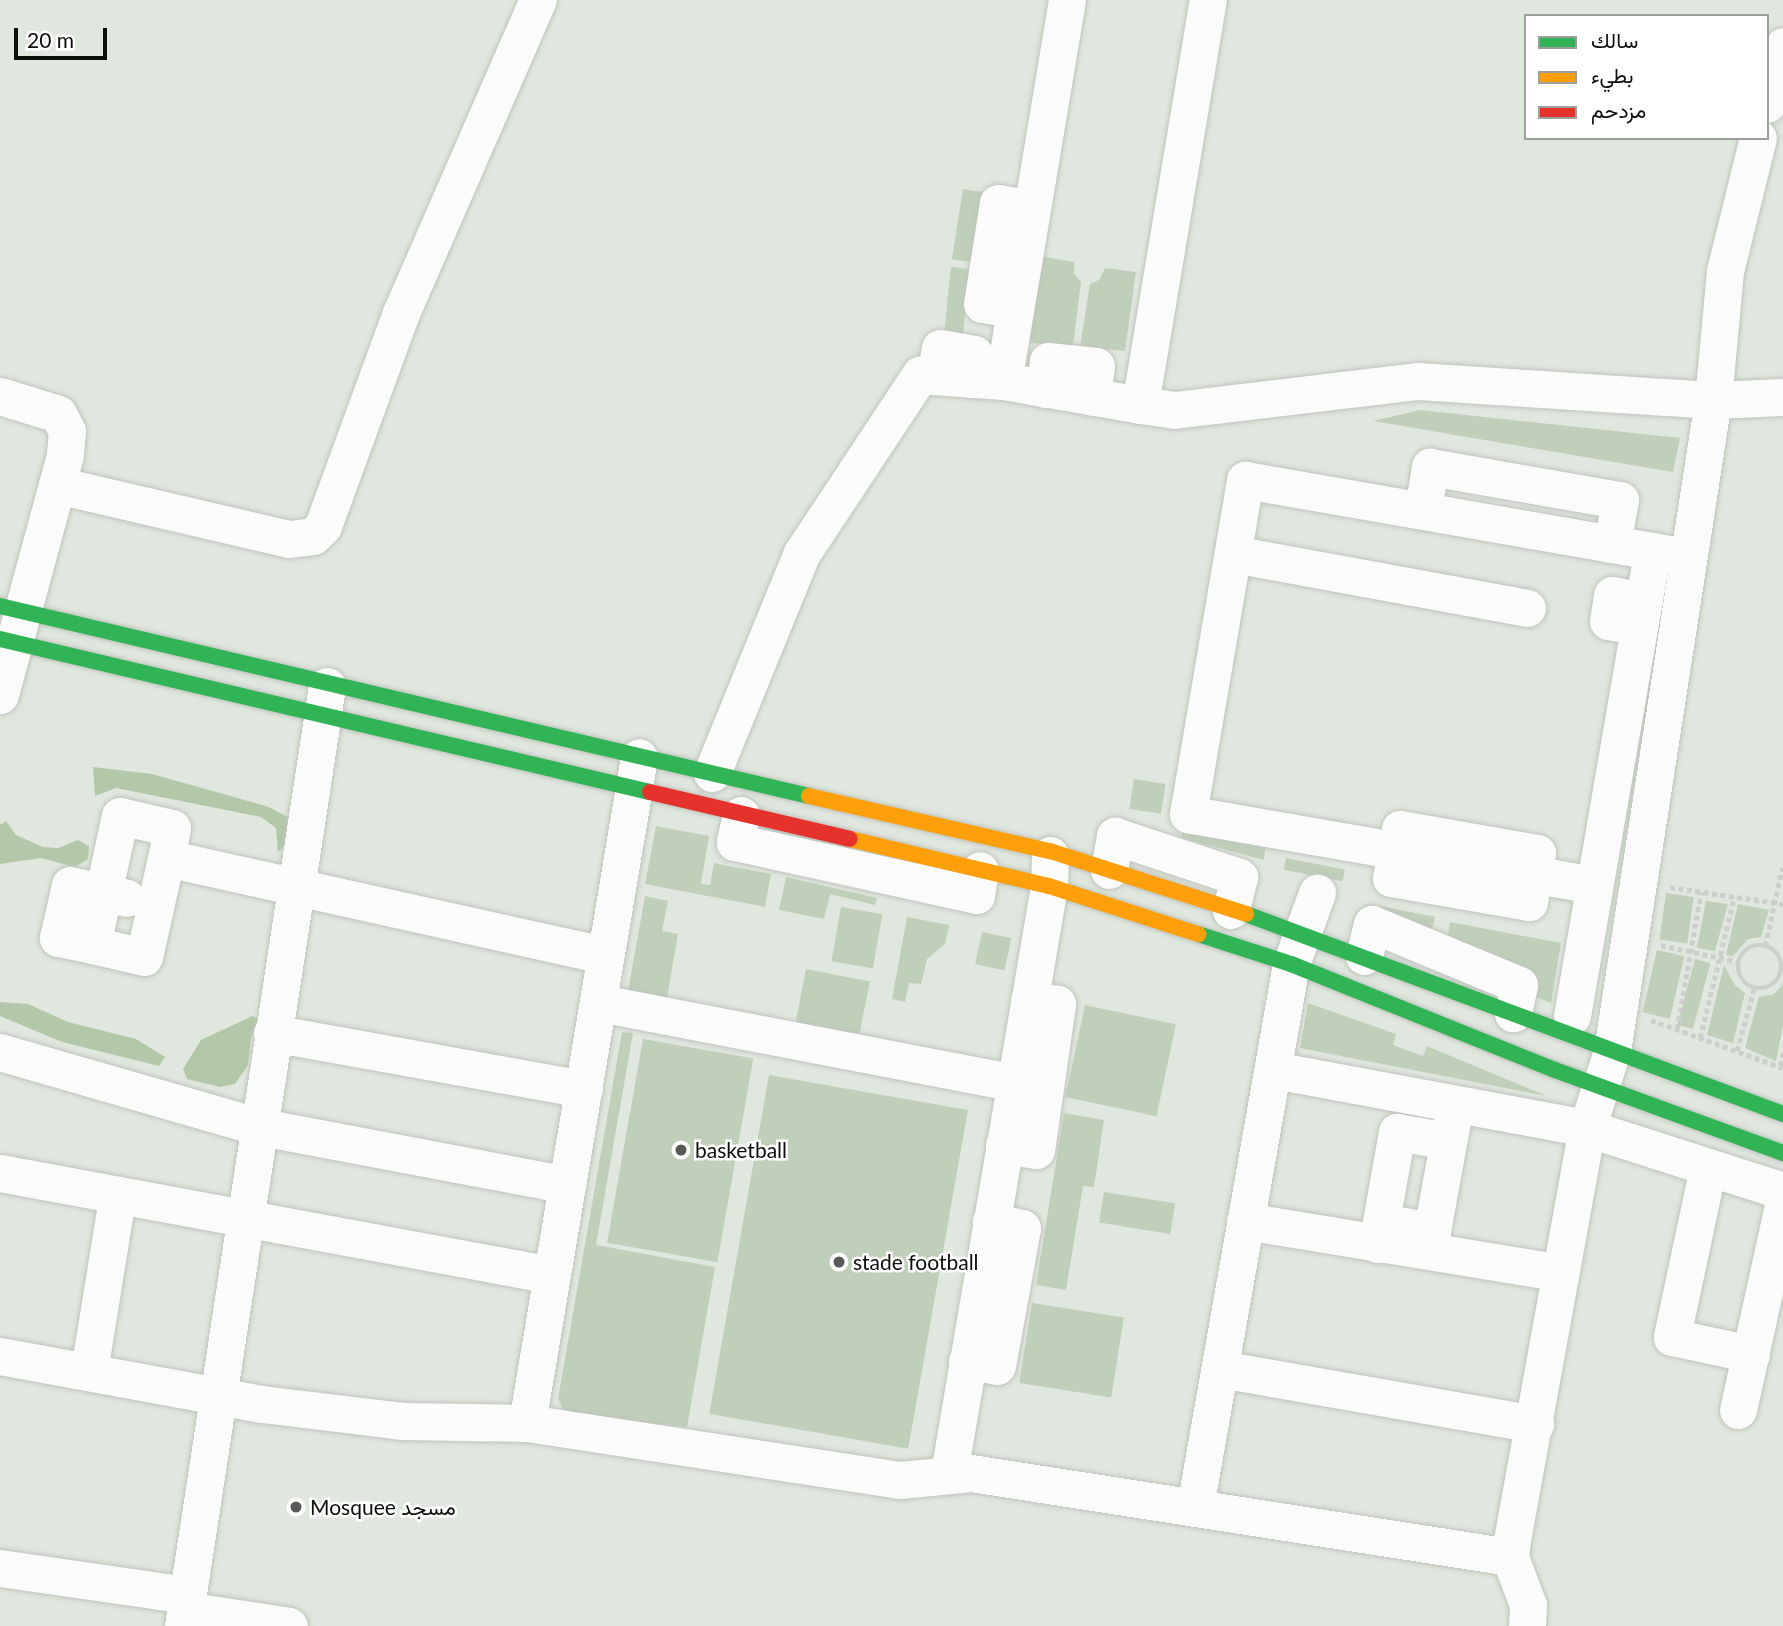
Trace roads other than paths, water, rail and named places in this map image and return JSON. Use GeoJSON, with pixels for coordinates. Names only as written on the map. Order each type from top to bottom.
{"type":"FeatureCollection","features":[{"type":"Feature","properties":{"kind":"street"},"geometry":{"type":"LineString","coordinates":[[57,485],[289,539],[313,536],[323,526],[401,313],[538,0]]}},
{"type":"Feature","properties":{"kind":"street"},"geometry":{"type":"LineString","coordinates":[[969,379],[1014,309],[982,304],[998,203],[1031,208],[1066,0]]}},
{"type":"Feature","properties":{"kind":"street"},"geometry":{"type":"LineString","coordinates":[[1140,405],[1208,0]]}},
{"type":"Feature","properties":{"kind":"street"},"geometry":{"type":"LineString","coordinates":[[1769,97],[1783,46]]}},
{"type":"Feature","properties":{"kind":"street"},"geometry":{"type":"LineString","coordinates":[[1527,1626],[1523,1584],[1510,1557],[1587,1128],[1612,1051],[1713,400],[1726,271],[1758,140]]}},
{"type":"Feature","properties":{"kind":"street"},"geometry":{"type":"LineString","coordinates":[[712,773],[802,553],[920,374],[1045,389],[1048,361],[1096,366],[1092,397],[1174,410],[1418,381],[1713,400],[1783,397]]}},
{"type":"Feature","properties":{"kind":"street"},"geometry":{"type":"LineString","coordinates":[[0,396],[58,414],[67,431],[57,485],[9,625],[0,695]]}},
{"type":"Feature","properties":{"kind":"street"},"geometry":{"type":"LineString","coordinates":[[1396,850],[1188,814],[1248,460],[1349,478],[1313,514],[1548,556],[1552,533]]}},
{"type":"Feature","properties":{"kind":"street"},"geometry":{"type":"LineString","coordinates":[[1423,510],[1430,467],[1620,500],[1612,544]]}},
{"type":"Feature","properties":{"kind":"street"},"geometry":{"type":"LineString","coordinates":[[1331,495],[1688,557]]}},
{"type":"Feature","properties":{"kind":"street"},"geometry":{"type":"LineString","coordinates":[[1572,1016],[1651,551]]}},
{"type":"Feature","properties":{"kind":"street"},"geometry":{"type":"LineString","coordinates":[[1233,554],[1527,608]]}},
{"type":"Feature","properties":{"kind":"street"},"geometry":{"type":"LineString","coordinates":[[9,625],[325,702],[636,773],[741,815],[735,842],[976,895],[980,870],[1109,870],[1115,836],[1239,877],[1231,909],[1296,948],[1364,956],[1372,924],[1519,985],[1513,1013],[1783,1114]]}},
{"type":"Feature","properties":{"kind":"street"},"geometry":{"type":"LineString","coordinates":[[9,625],[325,702],[636,773],[712,773],[1050,868],[1296,948],[1602,1086],[1783,1153]]}},
{"type":"Feature","properties":{"kind":"street"},"geometry":{"type":"LineString","coordinates":[[185,1610],[256,1125],[297,887],[325,702]]}},
{"type":"Feature","properties":{"kind":"street"},"geometry":{"type":"LineString","coordinates":[[527,1423],[600,1003],[605,955],[636,773]]}},
{"type":"Feature","properties":{"kind":"street"},"geometry":{"type":"LineString","coordinates":[[120,816],[172,828],[166,858],[144,957],[92,945],[120,816]]}},
{"type":"Feature","properties":{"kind":"street"},"geometry":{"type":"LineString","coordinates":[[1400,829],[1537,853],[1529,902],[1391,878],[1396,850],[1400,829]]}},
{"type":"Feature","properties":{"kind":"street"},"geometry":{"type":"LineString","coordinates":[[166,858],[605,955]]}},
{"type":"Feature","properties":{"kind":"street"},"geometry":{"type":"LineString","coordinates":[[949,1473],[967,1361],[997,1366],[1020,1240],[1022,1228],[991,1222],[1004,1145],[1036,1150],[1030,1087],[1057,1004],[1029,1000],[1050,868]]}},
{"type":"Feature","properties":{"kind":"street"},"geometry":{"type":"LineString","coordinates":[[1534,874],[1594,885]]}},
{"type":"Feature","properties":{"kind":"street"},"geometry":{"type":"LineString","coordinates":[[103,893],[155,904]]}},
{"type":"Feature","properties":{"kind":"street"},"geometry":{"type":"LineString","coordinates":[[1195,1507],[1296,948],[1317,893]]}},
{"type":"Feature","properties":{"kind":"street"},"geometry":{"type":"LineString","coordinates":[[600,1003],[1030,1087]]}},
{"type":"Feature","properties":{"kind":"street"},"geometry":{"type":"LineString","coordinates":[[272,1032],[584,1089]]}},
{"type":"Feature","properties":{"kind":"street"},"geometry":{"type":"LineString","coordinates":[[0,1052],[256,1125],[567,1185]]}},
{"type":"Feature","properties":{"kind":"street"},"geometry":{"type":"LineString","coordinates":[[1274,1070],[1587,1128],[1783,1191]]}},
{"type":"Feature","properties":{"kind":"street"},"geometry":{"type":"LineString","coordinates":[[1379,1233],[1432,1231],[1455,1104]]}},
{"type":"Feature","properties":{"kind":"street"},"geometry":{"type":"LineString","coordinates":[[1379,1233],[1397,1132],[1448,1141]]}},
{"type":"Feature","properties":{"kind":"street"},"geometry":{"type":"LineString","coordinates":[[1708,1167],[1672,1337],[1751,1354]]}},
{"type":"Feature","properties":{"kind":"street"},"geometry":{"type":"LineString","coordinates":[[0,1173],[117,1198],[552,1275]]}},
{"type":"Feature","properties":{"kind":"street"},"geometry":{"type":"LineString","coordinates":[[89,1371],[117,1198]]}},
{"type":"Feature","properties":{"kind":"street"},"geometry":{"type":"LineString","coordinates":[[1738,1410],[1783,1206]]}},
{"type":"Feature","properties":{"kind":"street"},"geometry":{"type":"LineString","coordinates":[[1245,1221],[1379,1233],[1561,1273]]}},
{"type":"Feature","properties":{"kind":"street"},"geometry":{"type":"LineString","coordinates":[[0,1356],[218,1395],[402,1421],[527,1423],[900,1480],[931,1479],[949,1473],[1195,1507],[1510,1557]]}},
{"type":"Feature","properties":{"kind":"street"},"geometry":{"type":"LineString","coordinates":[[1220,1370],[1535,1424]]}},
{"type":"Feature","properties":{"kind":"street"},"geometry":{"type":"LineString","coordinates":[[0,1568],[185,1610],[289,1626]]}},
{"type":"Feature","properties":{"kind":"place","name":"basketball"},"geometry":{"type":"Point","coordinates":[681,1150]}},
{"type":"Feature","properties":{"kind":"place","name":"stade football"},"geometry":{"type":"Point","coordinates":[839,1262]}},
{"type":"Feature","properties":{"kind":"place","name":"Mosquee مسجد"},"geometry":{"type":"Point","coordinates":[296,1507]}}]}
